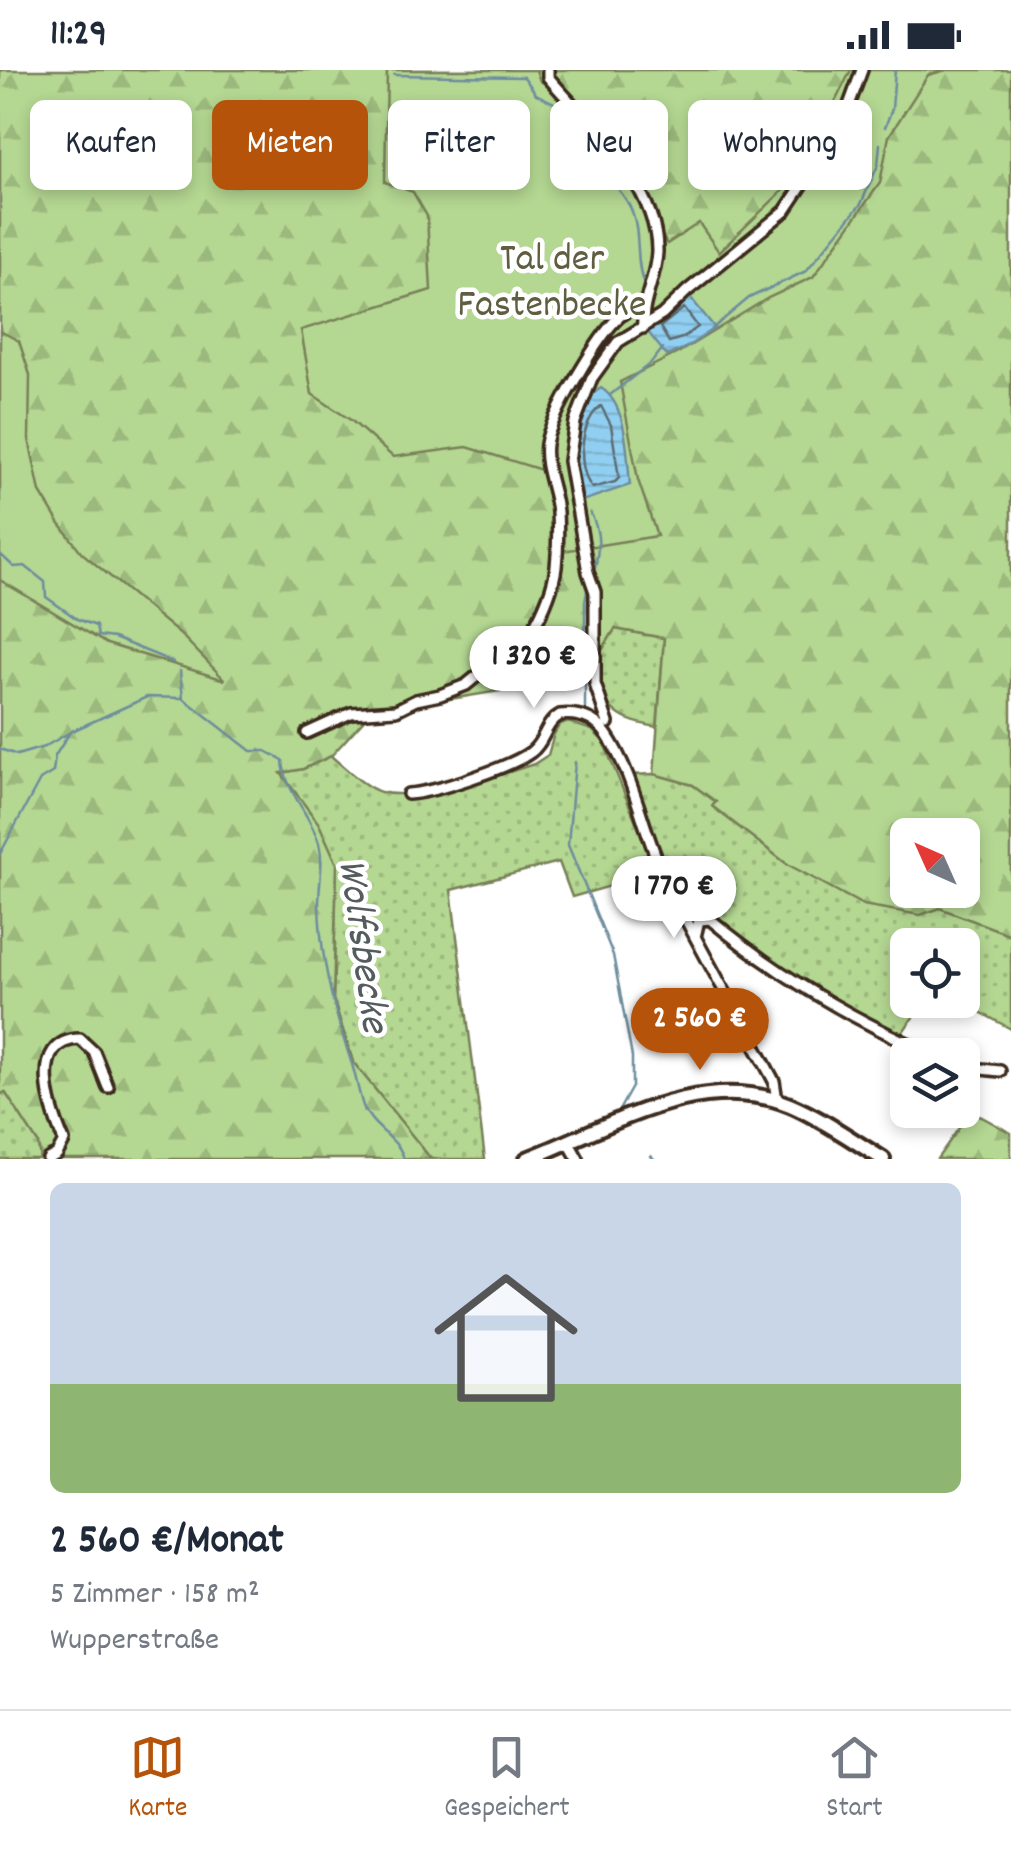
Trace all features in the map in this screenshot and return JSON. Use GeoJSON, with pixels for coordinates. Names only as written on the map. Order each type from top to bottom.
{"type":"FeatureCollection","features":[{"type":"Feature","properties":{"kind":"main road"},"geometry":{"type":"LineString","coordinates":[[528,1159],[692,1096],[738,1092],[777,1100],[812,1116],[883,1159]]}},
{"type":"Feature","properties":{"kind":"street"},"geometry":{"type":"LineString","coordinates":[[548,70],[548,77],[604,138],[646,207],[657,251],[643,328]]}},
{"type":"Feature","properties":{"kind":"street"},"geometry":{"type":"LineString","coordinates":[[608,722],[595,684],[595,592],[574,495],[570,447],[592,378],[618,342],[662,315],[785,211],[841,127],[862,70]]}},
{"type":"Feature","properties":{"kind":"street"},"geometry":{"type":"LineString","coordinates":[[307,733],[351,713],[396,710],[466,685],[528,638],[549,595],[556,569],[557,514],[546,444],[602,337],[619,317],[646,301]]}},
{"type":"Feature","properties":{"kind":"street"},"geometry":{"type":"LineString","coordinates":[[408,794],[452,784],[520,759],[540,744],[548,725],[560,715],[588,719],[606,734],[613,746],[660,867],[774,1082],[777,1100]]}},
{"type":"Feature","properties":{"kind":"street"},"geometry":{"type":"LineString","coordinates":[[695,939],[700,920],[710,919],[744,948],[840,1011],[898,1038]]}},
{"type":"Feature","properties":{"kind":"street"},"geometry":{"type":"LineString","coordinates":[[48,1159],[64,1140],[46,1070],[52,1052],[70,1040],[80,1039],[94,1052],[108,1086]]}},
{"type":"Feature","properties":{"kind":"street"},"geometry":{"type":"LineString","coordinates":[[980,1068],[1000,1071]]}},
{"type":"Feature","properties":{"kind":"street"},"geometry":{"type":"LineString","coordinates":[[569,1142],[578,1159]]}},
{"type":"Feature","properties":{"kind":"green space"},"geometry":{"type":"Polygon","coordinates":[[[0,70],[1011,70],[1011,935],[940,908],[920,915],[863,905],[787,864],[712,806],[716,802],[693,785],[654,774],[664,638],[615,629],[594,663],[593,642],[531,668],[537,685],[371,712],[331,756],[303,769],[281,773],[319,824],[337,864],[333,999],[353,1062],[431,1159],[40,1159],[38,1143],[5,1092],[0,1095],[0,70]]]}},
{"type":"Feature","properties":{"kind":"green space","name":"Tal der Fastenbecke"},"geometry":{"type":"Polygon","coordinates":[[[387,70],[536,70],[540,81],[559,92],[564,100],[550,100],[550,190],[637,190],[667,244],[699,223],[719,252],[783,190],[872,190],[872,100],[836,100],[851,70],[946,70],[928,75],[889,136],[880,183],[813,277],[768,298],[678,353],[620,382],[638,480],[657,536],[556,552],[548,472],[467,447],[393,457],[352,421],[312,394],[301,330],[431,290],[427,216],[413,192],[407,190],[530,190],[530,100],[388,100],[388,183],[387,70]]]}},
{"type":"Feature","properties":{"kind":"green space"},"geometry":{"type":"Polygon","coordinates":[[[0,331],[19,341],[30,375],[29,439],[40,492],[59,523],[82,553],[183,637],[225,680],[107,644],[0,580],[0,331]]]}},
{"type":"Feature","properties":{"kind":"green space"},"geometry":{"type":"Polygon","coordinates":[[[615,629],[664,638],[657,727],[620,715],[602,691],[594,663],[615,629]]]}},
{"type":"Feature","properties":{"kind":"green space"},"geometry":{"type":"Polygon","coordinates":[[[568,722],[592,730],[603,741],[657,873],[572,897],[559,862],[451,890],[485,1159],[431,1159],[353,1062],[333,999],[337,864],[281,773],[303,769],[331,756],[380,792],[440,790],[441,794],[534,764],[548,755],[560,724],[568,722]]]}},
{"type":"Feature","properties":{"kind":"green space"},"geometry":{"type":"Polygon","coordinates":[[[654,774],[693,785],[717,802],[713,807],[787,864],[890,903],[890,908],[920,915],[940,908],[1011,935],[1011,1029],[980,1012],[980,928],[890,928],[890,1018],[913,1018],[896,1038],[838,1009],[710,917],[684,913],[630,775],[654,774]]]}},
{"type":"Feature","properties":{"kind":"green space"},"geometry":{"type":"Polygon","coordinates":[[[5,1091],[38,1143],[40,1159],[0,1159],[0,1094],[5,1091]]]}},
{"type":"Feature","properties":{"kind":"green space"},"geometry":{"type":"Polygon","coordinates":[[[980,1116],[1011,1133],[1011,1159],[937,1159],[959,1128],[980,1128],[980,1116]]]}},
{"type":"Feature","properties":{"kind":"water"},"geometry":{"type":"Polygon","coordinates":[[[686,292],[715,328],[667,356],[644,327],[686,292]]]}},
{"type":"Feature","properties":{"kind":"water"},"geometry":{"type":"Polygon","coordinates":[[[601,388],[610,396],[621,419],[630,485],[582,501],[575,472],[576,425],[589,398],[601,388]]]}},
{"type":"Feature","properties":{"kind":"waterway"},"geometry":{"type":"LineString","coordinates":[[885,127],[892,109],[895,70]]}},
{"type":"Feature","properties":{"kind":"waterway"},"geometry":{"type":"LineString","coordinates":[[394,75],[524,77],[536,94],[558,105],[576,150],[614,185],[630,207],[644,285]]}},
{"type":"Feature","properties":{"kind":"waterway"},"geometry":{"type":"LineString","coordinates":[[712,329],[749,298],[806,271],[861,204],[878,165],[880,144]]}},
{"type":"Feature","properties":{"kind":"waterway"},"geometry":{"type":"LineString","coordinates":[[610,395],[652,362],[663,348]]}},
{"type":"Feature","properties":{"kind":"waterway"},"geometry":{"type":"LineString","coordinates":[[590,512],[598,542],[594,573]]}},
{"type":"Feature","properties":{"kind":"waterway","name":"Wolfsbecke"},"geometry":{"type":"LineString","coordinates":[[0,554],[14,567],[25,566],[45,582],[46,597],[77,619],[96,626],[98,636],[114,638],[173,662]]}},
{"type":"Feature","properties":{"kind":"waterway"},"geometry":{"type":"LineString","coordinates":[[585,712],[588,586]]}},
{"type":"Feature","properties":{"kind":"waterway","name":"Wolfsbecke"},"geometry":{"type":"LineString","coordinates":[[180,671],[183,698],[251,751],[266,751],[283,760],[288,781],[319,843],[319,904],[325,964],[361,1100],[372,1121],[397,1145],[404,1159]]}},
{"type":"Feature","properties":{"kind":"waterway"},"geometry":{"type":"LineString","coordinates":[[0,749],[17,755],[44,747],[147,697],[183,698]]}},
{"type":"Feature","properties":{"kind":"waterway"},"geometry":{"type":"LineString","coordinates":[[0,854],[40,780],[53,772],[55,756],[70,732]]}},
{"type":"Feature","properties":{"kind":"waterway"},"geometry":{"type":"LineString","coordinates":[[575,762],[568,845],[613,955],[632,1057],[632,1087],[618,1112]]}},
{"type":"Feature","properties":{"kind":"waterway"},"geometry":{"type":"LineString","coordinates":[[651,1156],[654,1159]]}}]}
